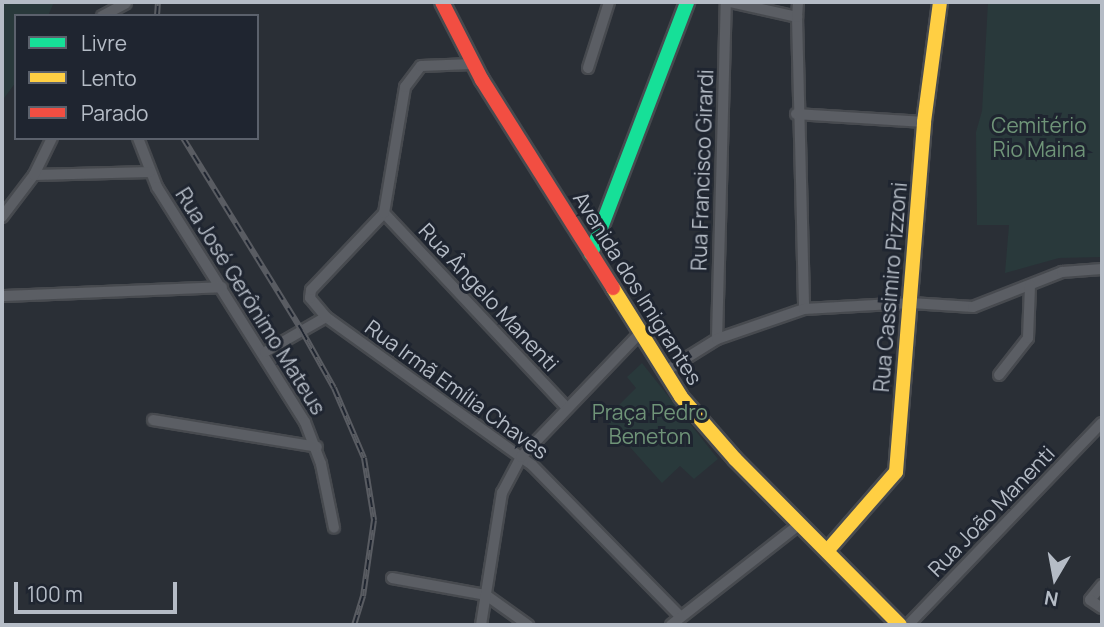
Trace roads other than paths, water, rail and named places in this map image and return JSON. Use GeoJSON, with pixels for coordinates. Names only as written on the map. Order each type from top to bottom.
{"type":"FeatureCollection","features":[{"type":"Feature","properties":{"kind":"street"},"geometry":{"type":"LineString","coordinates":[[105,14],[126,2]]}},
{"type":"Feature","properties":{"kind":"street","name":"Avenida dos Imigrantes"},"geometry":{"type":"LineString","coordinates":[[442,2],[472,64],[664,372],[715,438],[900,625]]}},
{"type":"Feature","properties":{"kind":"street"},"geometry":{"type":"LineString","coordinates":[[588,68],[609,2]]}},
{"type":"Feature","properties":{"kind":"street"},"geometry":{"type":"LineString","coordinates":[[591,254],[687,2]]}},
{"type":"Feature","properties":{"kind":"street"},"geometry":{"type":"LineString","coordinates":[[728,2],[797,17]]}},
{"type":"Feature","properties":{"kind":"street","name":"Rua Francisco Girardi"},"geometry":{"type":"LineString","coordinates":[[717,339],[728,2]]}},
{"type":"Feature","properties":{"kind":"street"},"geometry":{"type":"LineString","coordinates":[[798,2],[796,114],[804,309]]}},
{"type":"Feature","properties":{"kind":"street","name":"Rua Cassimiro Pizzoni"},"geometry":{"type":"LineString","coordinates":[[827,551],[895,472],[924,122],[940,2]]}},
{"type":"Feature","properties":{"kind":"street"},"geometry":{"type":"LineString","coordinates":[[265,352],[327,317],[310,298],[312,290],[384,212],[405,87],[421,66],[472,64]]}},
{"type":"Feature","properties":{"kind":"street"},"geometry":{"type":"LineString","coordinates":[[796,114],[924,122]]}},
{"type":"Feature","properties":{"kind":"street"},"geometry":{"type":"LineString","coordinates":[[2,217],[34,174],[51,140]]}},
{"type":"Feature","properties":{"kind":"street","name":"Rua José Gerônimo Mateus"},"geometry":{"type":"LineString","coordinates":[[139,140],[150,172],[265,352],[317,447],[334,528]]}},
{"type":"Feature","properties":{"kind":"street"},"geometry":{"type":"LineString","coordinates":[[34,174],[150,172]]}},
{"type":"Feature","properties":{"kind":"street","name":"Rua Ângelo Manenti"},"geometry":{"type":"LineString","coordinates":[[384,212],[567,408]]}},
{"type":"Feature","properties":{"kind":"street"},"geometry":{"type":"LineString","coordinates":[[664,372],[717,339],[804,309],[911,303],[973,307],[1075,269],[1102,268]]}},
{"type":"Feature","properties":{"kind":"street"},"geometry":{"type":"LineString","coordinates":[[999,376],[1028,338],[1030,285]]}},
{"type":"Feature","properties":{"kind":"street"},"geometry":{"type":"LineString","coordinates":[[2,296],[222,288]]}},
{"type":"Feature","properties":{"kind":"street","name":"Rua Irmã Emília Chaves"},"geometry":{"type":"LineString","coordinates":[[327,317],[521,457],[680,616]]}},
{"type":"Feature","properties":{"kind":"street"},"geometry":{"type":"LineString","coordinates":[[481,625],[502,493],[521,457],[640,333]]}},
{"type":"Feature","properties":{"kind":"street"},"geometry":{"type":"LineString","coordinates":[[153,420],[317,447]]}},
{"type":"Feature","properties":{"kind":"street","name":"Rua João Manenti"},"geometry":{"type":"LineString","coordinates":[[908,625],[1102,423]]}},
{"type":"Feature","properties":{"kind":"street"},"geometry":{"type":"LineString","coordinates":[[671,625],[800,524]]}},
{"type":"Feature","properties":{"kind":"street"},"geometry":{"type":"LineString","coordinates":[[393,578],[486,595],[528,625]]}},
{"type":"Feature","properties":{"kind":"street"},"geometry":{"type":"LineString","coordinates":[[1102,585],[1090,600],[1102,608]]}},
{"type":"Feature","properties":{"kind":"railway"},"geometry":{"type":"LineString","coordinates":[[157,14],[158,2]]}},
{"type":"Feature","properties":{"kind":"railway"},"geometry":{"type":"LineString","coordinates":[[184,140],[302,331],[334,388],[364,458],[374,520],[363,596],[354,625]]}},
{"type":"Feature","properties":{"kind":"park label","name":"Cemitério Rio Maina"},"geometry":{"type":"Point","coordinates":[1039,137]}},
{"type":"Feature","properties":{"kind":"park label","name":"Praça Pedro Beneton"},"geometry":{"type":"Point","coordinates":[650,424]}}]}
